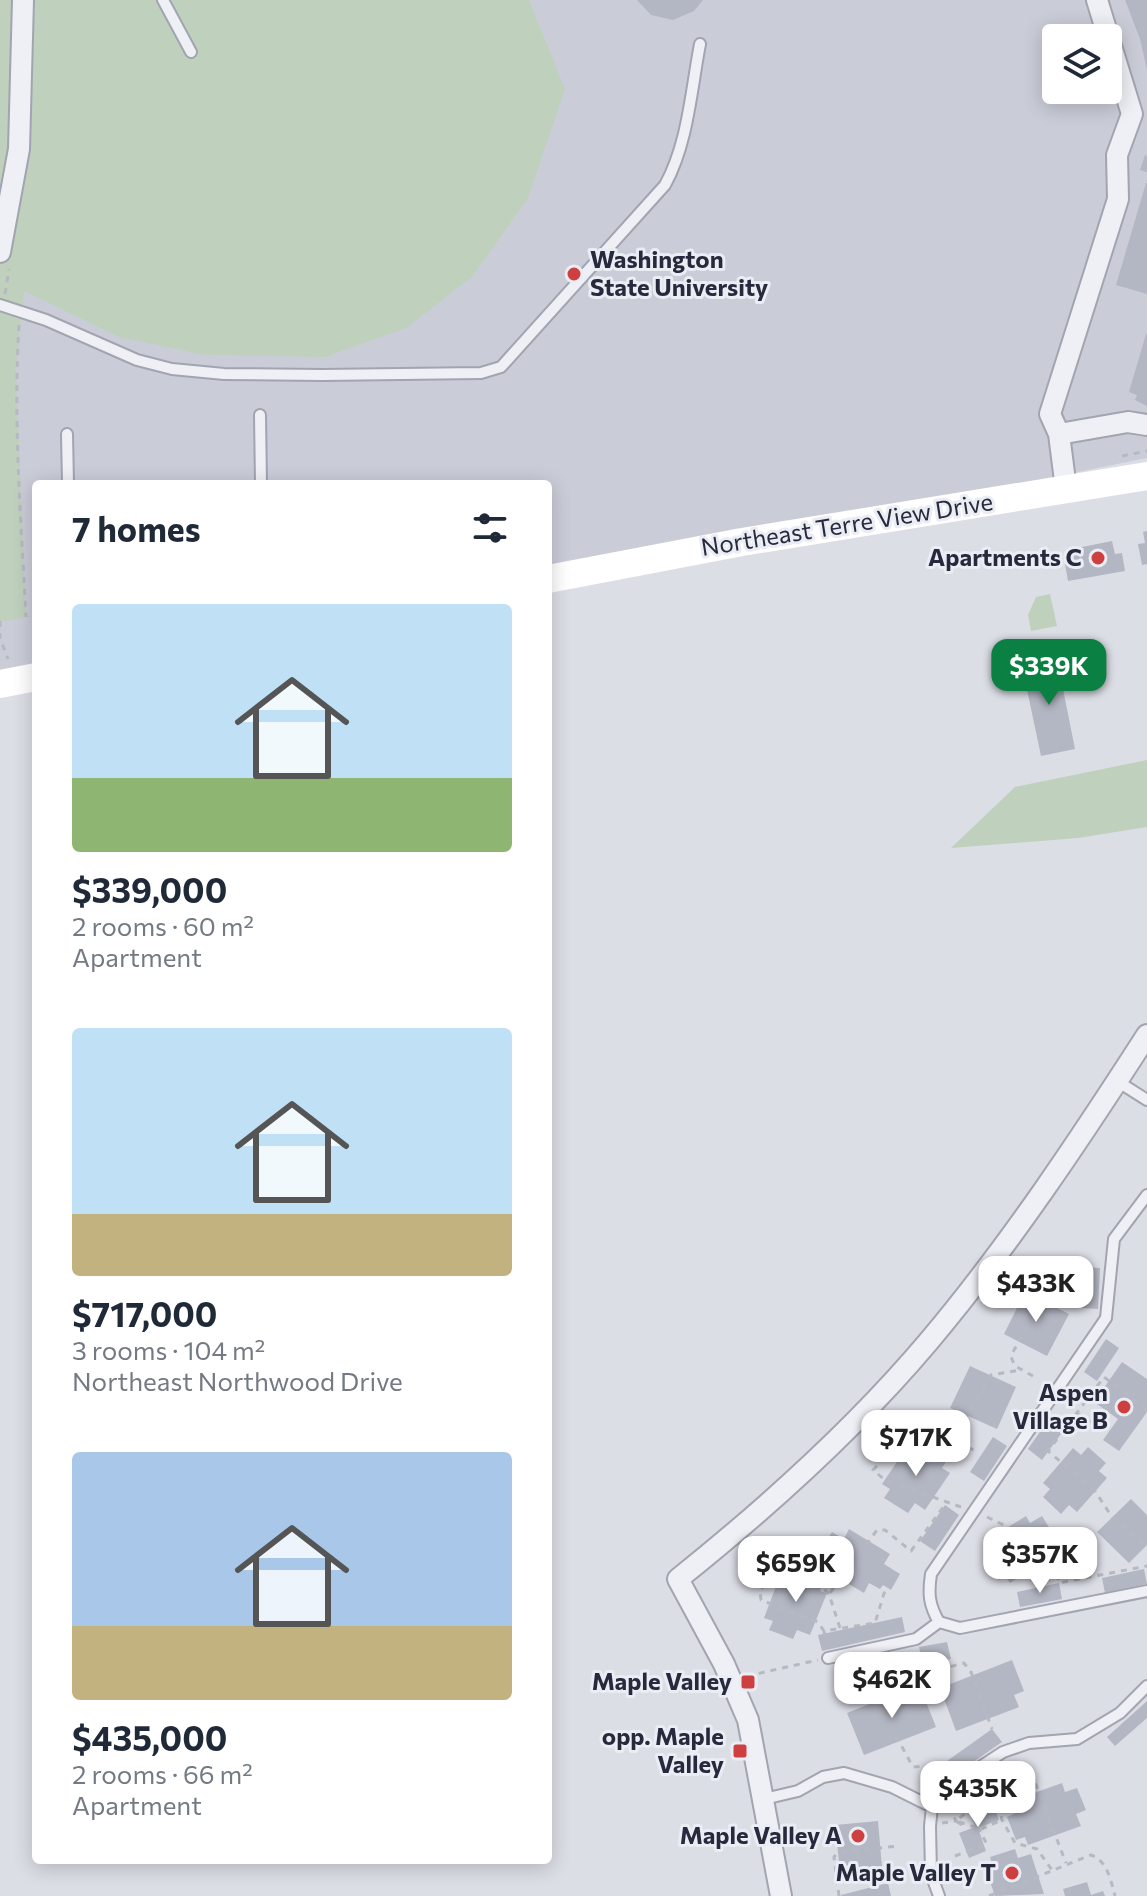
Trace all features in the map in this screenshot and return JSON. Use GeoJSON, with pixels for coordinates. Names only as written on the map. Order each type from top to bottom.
{"type":"FeatureCollection","features":[{"type":"Feature","properties":{"kind":"main road","name":"Northeast Terre View Drive"},"geometry":{"type":"LineString","coordinates":[[552,578],[742,542],[1147,476]]}},
{"type":"Feature","properties":{"kind":"street"},"geometry":{"type":"LineString","coordinates":[[0,252],[19,149],[23,0]]}},
{"type":"Feature","properties":{"kind":"street"},"geometry":{"type":"LineString","coordinates":[[1066,489],[1059,434],[1050,414],[1118,199],[1117,155],[1132,114],[1097,0]]}},
{"type":"Feature","properties":{"kind":"street"},"geometry":{"type":"LineString","coordinates":[[1059,434],[1128,422],[1147,425]]}},
{"type":"Feature","properties":{"kind":"street"},"geometry":{"type":"LineString","coordinates":[[781,1896],[748,1720],[724,1664],[678,1579],[767,1507],[849,1428],[929,1342],[996,1255],[1147,1035]]}},
{"type":"Feature","properties":{"kind":"lane"},"geometry":{"type":"LineString","coordinates":[[163,0],[191,52]]}},
{"type":"Feature","properties":{"kind":"lane"},"geometry":{"type":"LineString","coordinates":[[0,305],[137,360],[172,369],[224,374],[322,375],[481,373],[501,367],[665,185],[676,165],[683,140],[700,44]]}},
{"type":"Feature","properties":{"kind":"lane"},"geometry":{"type":"LineString","coordinates":[[260,415],[261,480]]}},
{"type":"Feature","properties":{"kind":"lane"},"geometry":{"type":"LineString","coordinates":[[67,434],[68,480]]}},
{"type":"Feature","properties":{"kind":"lane"},"geometry":{"type":"LineString","coordinates":[[1117,1081],[1147,1100]]}},
{"type":"Feature","properties":{"kind":"lane"},"geometry":{"type":"LineString","coordinates":[[1147,1195],[1114,1239],[1106,1318],[931,1574],[928,1593],[930,1607],[939,1622],[960,1628],[1147,1591]]}},
{"type":"Feature","properties":{"kind":"lane"},"geometry":{"type":"LineString","coordinates":[[828,1658],[916,1639],[939,1622]]}},
{"type":"Feature","properties":{"kind":"lane"},"geometry":{"type":"LineString","coordinates":[[939,1896],[931,1874],[932,1807],[942,1792],[1003,1752],[1029,1743],[1077,1739],[1120,1713],[1147,1686]]}},
{"type":"Feature","properties":{"kind":"lane"},"geometry":{"type":"LineString","coordinates":[[764,1799],[798,1791],[823,1777],[844,1773],[892,1787],[932,1807]]}},
{"type":"Feature","properties":{"kind":"path"},"geometry":{"type":"LineString","coordinates":[[20,311],[16,384],[26,617]]}},
{"type":"Feature","properties":{"kind":"path"},"geometry":{"type":"LineString","coordinates":[[0,621],[5,655],[16,675]]}},
{"type":"Feature","properties":{"kind":"path"},"geometry":{"type":"LineString","coordinates":[[1033,1376],[1021,1370],[1011,1357],[1047,1295],[1076,1289]]}},
{"type":"Feature","properties":{"kind":"path"},"geometry":{"type":"LineString","coordinates":[[952,1441],[991,1375],[1021,1370]]}},
{"type":"Feature","properties":{"kind":"path"},"geometry":{"type":"LineString","coordinates":[[1147,1410],[1104,1377],[1048,1451],[1095,1491],[1112,1517],[1147,1547]]}},
{"type":"Feature","properties":{"kind":"path"},"geometry":{"type":"LineString","coordinates":[[1077,1413],[1107,1432]]}},
{"type":"Feature","properties":{"kind":"path"},"geometry":{"type":"LineString","coordinates":[[978,1452],[917,1424],[873,1470],[885,1480],[1008,1527],[1032,1569],[1058,1577],[1059,1583],[1147,1566]]}},
{"type":"Feature","properties":{"kind":"path"},"geometry":{"type":"LineString","coordinates":[[829,1594],[877,1530],[885,1530],[911,1551],[947,1502]]}},
{"type":"Feature","properties":{"kind":"path"},"geometry":{"type":"LineString","coordinates":[[840,1628],[829,1594],[819,1582],[791,1564],[776,1567],[760,1591],[761,1600],[818,1622],[824,1631],[875,1623],[886,1587]]}},
{"type":"Feature","properties":{"kind":"path"},"geometry":{"type":"LineString","coordinates":[[743,1677],[828,1658]]}},
{"type":"Feature","properties":{"kind":"path"},"geometry":{"type":"LineString","coordinates":[[935,1781],[926,1766],[913,1767],[870,1688],[964,1663],[971,1672],[992,1729]]}},
{"type":"Feature","properties":{"kind":"path"},"geometry":{"type":"LineString","coordinates":[[1031,1772],[1066,1863]]}},
{"type":"Feature","properties":{"kind":"path"},"geometry":{"type":"LineString","coordinates":[[995,1793],[1002,1820],[1015,1843],[1037,1849],[1052,1870]]}},
{"type":"Feature","properties":{"kind":"path"},"geometry":{"type":"LineString","coordinates":[[956,1821],[967,1812]]}},
{"type":"Feature","properties":{"kind":"path"},"geometry":{"type":"LineString","coordinates":[[956,1821],[978,1828],[1002,1820]]}},
{"type":"Feature","properties":{"kind":"path"},"geometry":{"type":"LineString","coordinates":[[956,1821],[962,1825]]}},
{"type":"Feature","properties":{"kind":"path"},"geometry":{"type":"LineString","coordinates":[[955,1856],[987,1844],[978,1828]]}},
{"type":"Feature","properties":{"kind":"path"},"geometry":{"type":"LineString","coordinates":[[839,1896],[834,1872],[834,1857],[838,1852],[899,1846]]}},
{"type":"Feature","properties":{"kind":"path"},"geometry":{"type":"LineString","coordinates":[[989,1896],[1080,1857],[1099,1857],[1115,1896]]}},
{"type":"Feature","properties":{"kind":"shaded area","name":"Washington State University"},"geometry":{"type":"Polygon","coordinates":[[[0,0],[1147,0],[1147,458],[552,578],[552,480],[32,480],[32,678],[0,684],[0,0]]]}},
{"type":"Feature","properties":{"kind":"green space"},"geometry":{"type":"Polygon","coordinates":[[[0,0],[529,0],[565,89],[528,198],[472,277],[406,328],[325,357],[205,355],[119,337],[24,291],[16,369],[26,617],[0,622],[0,0]]]}},
{"type":"Feature","properties":{"kind":"green space"},"geometry":{"type":"Polygon","coordinates":[[[1050,594],[1057,626],[1031,631],[1028,615],[1036,597],[1050,594]]]}},
{"type":"Feature","properties":{"kind":"green space"},"geometry":{"type":"Polygon","coordinates":[[[1147,760],[1147,827],[1078,838],[951,848],[1015,787],[1147,760]]]}},
{"type":"Feature","properties":{"kind":"building"},"geometry":{"type":"Polygon","coordinates":[[[637,0],[703,0],[694,11],[673,20],[651,15],[637,0]]]}},
{"type":"Feature","properties":{"kind":"building"},"geometry":{"type":"Polygon","coordinates":[[[1125,0],[1147,0],[1147,70],[1140,39],[1125,0]]]}},
{"type":"Feature","properties":{"kind":"building"},"geometry":{"type":"Polygon","coordinates":[[[1147,156],[1147,172],[1140,170],[1147,156]]]}},
{"type":"Feature","properties":{"kind":"building"},"geometry":{"type":"Polygon","coordinates":[[[1147,183],[1147,294],[1116,285],[1147,183]]]}},
{"type":"Feature","properties":{"kind":"building"},"geometry":{"type":"Polygon","coordinates":[[[1146,334],[1147,406],[1135,400],[1137,395],[1129,392],[1146,334]]]}},
{"type":"Feature","properties":{"kind":"building"},"geometry":{"type":"Polygon","coordinates":[[[1147,531],[1147,564],[1142,565],[1138,544],[1145,543],[1143,532],[1147,531]]]}},
{"type":"Feature","properties":{"kind":"building","name":"Apartments C"},"geometry":{"type":"Polygon","coordinates":[[[1112,541],[1115,554],[1122,553],[1125,571],[1068,581],[1065,564],[1074,562],[1072,549],[1112,541]]]}},
{"type":"Feature","properties":{"kind":"building"},"geometry":{"type":"Polygon","coordinates":[[[1057,659],[1075,749],[1041,756],[1022,666],[1057,659]]]}},
{"type":"Feature","properties":{"kind":"building"},"geometry":{"type":"Polygon","coordinates":[[[1084,1267],[1100,1268],[1098,1309],[1082,1308],[1084,1267]]]}},
{"type":"Feature","properties":{"kind":"building"},"geometry":{"type":"Polygon","coordinates":[[[1025,1292],[1069,1314],[1047,1356],[1004,1334],[1025,1292]]]}},
{"type":"Feature","properties":{"kind":"building"},"geometry":{"type":"Polygon","coordinates":[[[1106,1339],[1119,1348],[1097,1381],[1084,1372],[1106,1339]]]}},
{"type":"Feature","properties":{"kind":"building","name":"Aspen Village B"},"geometry":{"type":"Polygon","coordinates":[[[1122,1362],[1147,1379],[1147,1412],[1119,1451],[1103,1440],[1118,1419],[1094,1402],[1122,1362]]]}},
{"type":"Feature","properties":{"kind":"building"},"geometry":{"type":"Polygon","coordinates":[[[970,1366],[1016,1387],[997,1429],[950,1408],[970,1366]]]}},
{"type":"Feature","properties":{"kind":"building"},"geometry":{"type":"Polygon","coordinates":[[[1051,1416],[1066,1427],[1042,1460],[1028,1449],[1051,1416]]]}},
{"type":"Feature","properties":{"kind":"building"},"geometry":{"type":"Polygon","coordinates":[[[993,1437],[1007,1446],[984,1481],[970,1472],[993,1437]]]}},
{"type":"Feature","properties":{"kind":"building"},"geometry":{"type":"Polygon","coordinates":[[[927,1443],[949,1457],[942,1468],[950,1473],[925,1510],[915,1503],[908,1513],[884,1498],[890,1489],[882,1484],[909,1444],[921,1452],[927,1443]]]}},
{"type":"Feature","properties":{"kind":"building"},"geometry":{"type":"Polygon","coordinates":[[[1088,1447],[1106,1463],[1099,1471],[1107,1478],[1077,1512],[1069,1505],[1061,1514],[1043,1497],[1050,1489],[1043,1483],[1073,1448],[1081,1455],[1088,1447]]]}},
{"type":"Feature","properties":{"kind":"building"},"geometry":{"type":"Polygon","coordinates":[[[1131,1499],[1147,1515],[1147,1545],[1129,1563],[1097,1532],[1131,1499]]]}},
{"type":"Feature","properties":{"kind":"building"},"geometry":{"type":"Polygon","coordinates":[[[945,1505],[959,1515],[935,1551],[920,1541],[945,1505]]]}},
{"type":"Feature","properties":{"kind":"building"},"geometry":{"type":"Polygon","coordinates":[[[1026,1516],[1030,1523],[1042,1516],[1055,1537],[1049,1542],[1056,1554],[1010,1583],[1005,1576],[999,1580],[985,1557],[991,1553],[984,1542],[1026,1516]]]}},
{"type":"Feature","properties":{"kind":"building"},"geometry":{"type":"Polygon","coordinates":[[[849,1529],[890,1554],[884,1564],[900,1574],[891,1590],[869,1583],[864,1593],[822,1568],[827,1559],[818,1554],[832,1532],[844,1539],[849,1529]]]}},
{"type":"Feature","properties":{"kind":"building"},"geometry":{"type":"Polygon","coordinates":[[[1144,1569],[1147,1584],[1105,1593],[1102,1578],[1144,1569]]]}},
{"type":"Feature","properties":{"kind":"building"},"geometry":{"type":"Polygon","coordinates":[[[801,1570],[824,1579],[820,1591],[827,1593],[810,1635],[797,1630],[793,1639],[769,1630],[773,1621],[764,1618],[781,1573],[797,1579],[801,1570]]]}},
{"type":"Feature","properties":{"kind":"building"},"geometry":{"type":"Polygon","coordinates":[[[1059,1583],[1062,1599],[1020,1607],[1017,1592],[1059,1583]]]}},
{"type":"Feature","properties":{"kind":"building"},"geometry":{"type":"Polygon","coordinates":[[[902,1617],[905,1632],[822,1651],[818,1635],[902,1617]]]}},
{"type":"Feature","properties":{"kind":"building"},"geometry":{"type":"Polygon","coordinates":[[[947,1642],[951,1659],[923,1665],[919,1647],[947,1642]]]}},
{"type":"Feature","properties":{"kind":"building"},"geometry":{"type":"Polygon","coordinates":[[[1012,1660],[1024,1691],[1014,1695],[1019,1707],[956,1731],[940,1688],[1012,1660]]]}},
{"type":"Feature","properties":{"kind":"building"},"geometry":{"type":"Polygon","coordinates":[[[919,1684],[936,1727],[864,1755],[847,1713],[919,1684]]]}},
{"type":"Feature","properties":{"kind":"building"},"geometry":{"type":"Polygon","coordinates":[[[1147,1701],[1147,1718],[1115,1746],[1107,1737],[1147,1701]]]}},
{"type":"Feature","properties":{"kind":"building"},"geometry":{"type":"Polygon","coordinates":[[[992,1729],[1002,1742],[956,1774],[947,1761],[992,1729]]]}},
{"type":"Feature","properties":{"kind":"building"},"geometry":{"type":"Polygon","coordinates":[[[1062,1783],[1065,1792],[1077,1788],[1086,1810],[1076,1814],[1081,1826],[1028,1845],[1025,1837],[1016,1840],[1007,1817],[1016,1813],[1013,1805],[1022,1802],[1020,1798],[1062,1783]]]}},
{"type":"Feature","properties":{"kind":"building"},"geometry":{"type":"Polygon","coordinates":[[[992,1801],[999,1820],[978,1828],[986,1851],[969,1858],[959,1833],[975,1827],[969,1810],[992,1801]]]}},
{"type":"Feature","properties":{"kind":"building","name":"Maple Valley A"},"geometry":{"type":"Polygon","coordinates":[[[878,1821],[882,1867],[840,1871],[835,1825],[878,1821]]]}},
{"type":"Feature","properties":{"kind":"building","name":"Maple Valley T"},"geometry":{"type":"Polygon","coordinates":[[[1015,1849],[1018,1858],[1031,1854],[1044,1894],[995,1896],[986,1870],[993,1868],[990,1857],[1015,1849]]]}},
{"type":"Feature","properties":{"kind":"building"},"geometry":{"type":"Polygon","coordinates":[[[1087,1882],[1091,1895],[1103,1891],[1105,1896],[1065,1896],[1063,1889],[1087,1882]]]}},
{"type":"Feature","properties":{"kind":"building"},"geometry":{"type":"Polygon","coordinates":[[[888,1883],[891,1896],[841,1896],[841,1895],[888,1883]]]}},
{"type":"Feature","properties":{"kind":"place","name":"Washington State University"},"geometry":{"type":"Point","coordinates":[574,274]}},
{"type":"Feature","properties":{"kind":"place","name":"Apartments C"},"geometry":{"type":"Point","coordinates":[1098,558]}},
{"type":"Feature","properties":{"kind":"place","name":"Aspen Village B"},"geometry":{"type":"Point","coordinates":[1124,1407]}},
{"type":"Feature","properties":{"kind":"place","name":"Maple Valley"},"geometry":{"type":"Point","coordinates":[748,1682]}},
{"type":"Feature","properties":{"kind":"place","name":"opp. Maple Valley"},"geometry":{"type":"Point","coordinates":[740,1751]}},
{"type":"Feature","properties":{"kind":"place","name":"Maple Valley A"},"geometry":{"type":"Point","coordinates":[858,1836]}},
{"type":"Feature","properties":{"kind":"place","name":"Maple Valley T"},"geometry":{"type":"Point","coordinates":[1012,1873]}}]}
